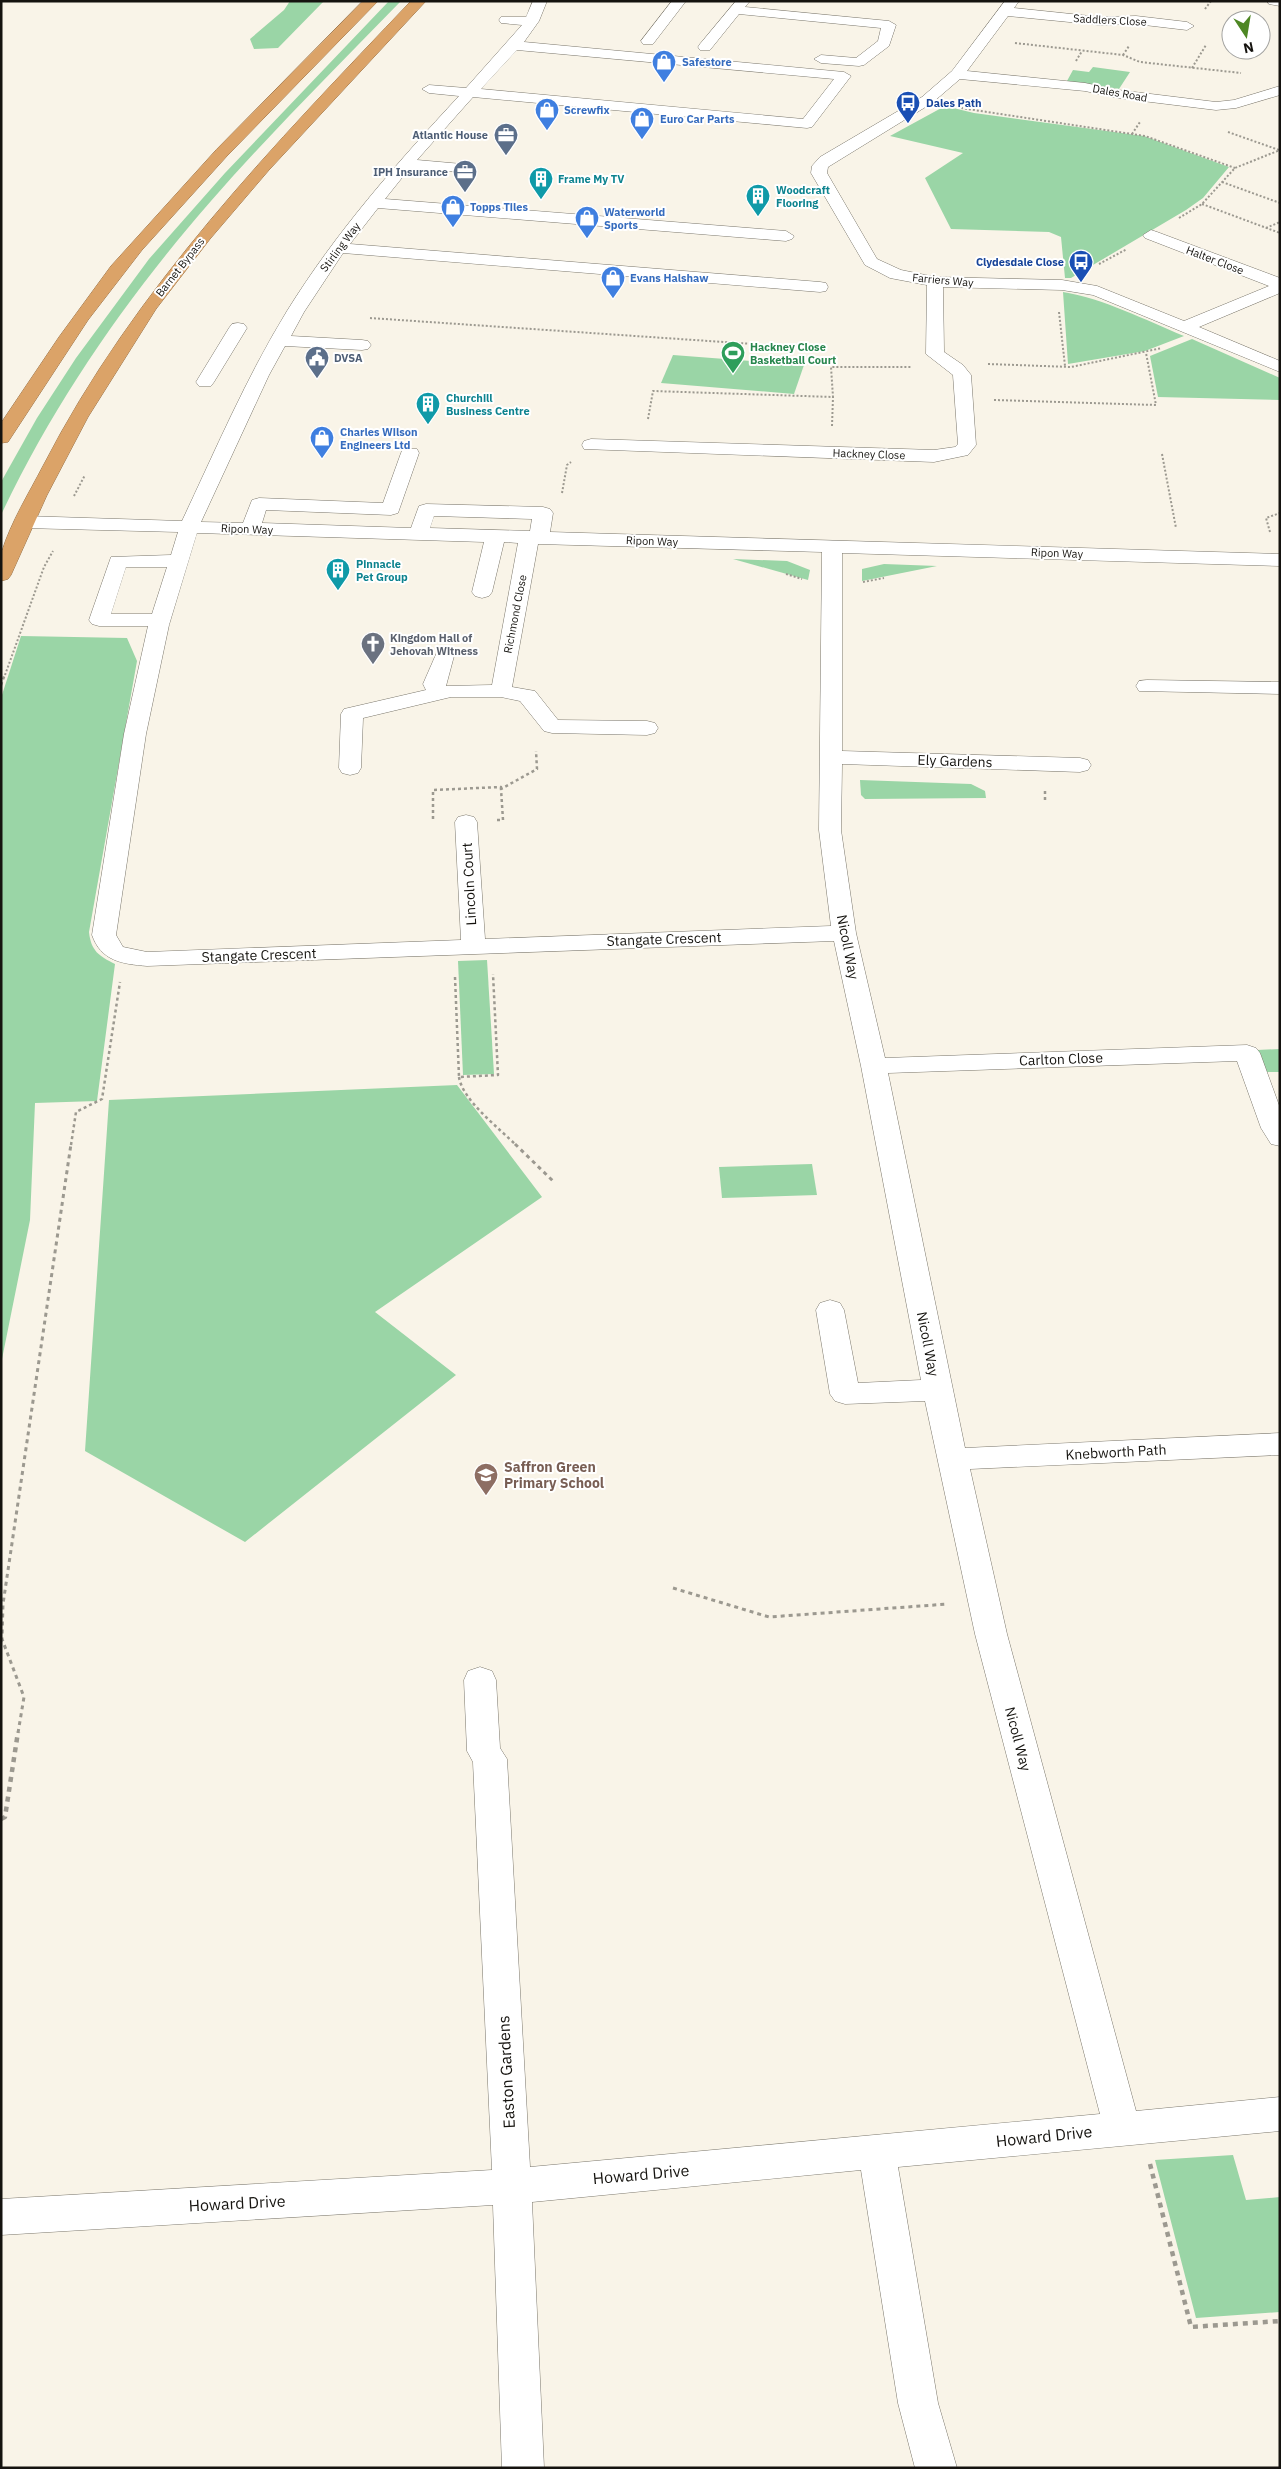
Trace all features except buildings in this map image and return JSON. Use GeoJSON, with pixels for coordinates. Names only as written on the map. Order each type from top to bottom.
{"type":"FeatureCollection","features":[{"type":"Feature","properties":{"kind":"highway"},"geometry":{"type":"LineString","coordinates":[[1,438],[82,316],[135,249],[188,189],[371,1]]}},
{"type":"Feature","properties":{"kind":"highway","name":"Barnet Bypass"},"geometry":{"type":"LineString","coordinates":[[1,575],[24,522],[66,440],[114,360],[175,271],[244,189],[419,1]]}},
{"type":"Feature","properties":{"kind":"street","name":"Stirling Way"},"geometry":{"type":"LineString","coordinates":[[189,527],[232,371],[280,341],[295,312],[338,248],[405,164],[513,45],[532,21],[540,1]]}},
{"type":"Feature","properties":{"kind":"street"},"geometry":{"type":"LineString","coordinates":[[648,41],[679,1]]}},
{"type":"Feature","properties":{"kind":"street"},"geometry":{"type":"LineString","coordinates":[[1274,1],[1280,2]]}},
{"type":"Feature","properties":{"kind":"street"},"geometry":{"type":"LineString","coordinates":[[724,49],[705,47],[740,5],[889,25],[884,43],[859,62],[811,58]]}},
{"type":"Feature","properties":{"kind":"street","name":"Saddlers Close"},"geometry":{"type":"LineString","coordinates":[[1008,6],[1100,22],[1136,20],[1187,26]]}},
{"type":"Feature","properties":{"kind":"street","name":"Farriers Way"},"geometry":{"type":"LineString","coordinates":[[1008,6],[957,74],[927,100],[825,160],[820,166],[819,173],[870,262],[896,274],[935,282],[1057,285],[1097,291],[1280,366]]}},
{"type":"Feature","properties":{"kind":"street"},"geometry":{"type":"LineString","coordinates":[[506,20],[532,21]]}},
{"type":"Feature","properties":{"kind":"street"},"geometry":{"type":"LineString","coordinates":[[429,89],[807,124],[844,76],[513,45]]}},
{"type":"Feature","properties":{"kind":"street","name":"Dales Road"},"geometry":{"type":"LineString","coordinates":[[957,74],[1086,87],[1118,94],[1216,106],[1236,104],[1280,90]]}},
{"type":"Feature","properties":{"kind":"street"},"geometry":{"type":"LineString","coordinates":[[1205,124],[1216,106]]}},
{"type":"Feature","properties":{"kind":"street"},"geometry":{"type":"LineString","coordinates":[[458,107],[477,109]]}},
{"type":"Feature","properties":{"kind":"street"},"geometry":{"type":"LineString","coordinates":[[405,164],[462,169]]}},
{"type":"Feature","properties":{"kind":"street"},"geometry":{"type":"LineString","coordinates":[[373,203],[786,236]]}},
{"type":"Feature","properties":{"kind":"street","name":"Halter Close"},"geometry":{"type":"LineString","coordinates":[[1151,235],[1280,286]]}},
{"type":"Feature","properties":{"kind":"street"},"geometry":{"type":"LineString","coordinates":[[338,248],[820,287]]}},
{"type":"Feature","properties":{"kind":"street","name":"Hackney Close"},"geometry":{"type":"LineString","coordinates":[[591,445],[949,455],[961,451],[967,445],[962,375],[959,370],[935,354],[935,282]]}},
{"type":"Feature","properties":{"kind":"street"},"geometry":{"type":"LineString","coordinates":[[1186,326],[1280,286]]}},
{"type":"Feature","properties":{"kind":"street"},"geometry":{"type":"LineString","coordinates":[[232,371],[238,328]]}},
{"type":"Feature","properties":{"kind":"street"},"geometry":{"type":"LineString","coordinates":[[280,341],[362,345]]}},
{"type":"Feature","properties":{"kind":"street"},"geometry":{"type":"LineString","coordinates":[[250,529],[259,504],[391,509],[410,453]]}},
{"type":"Feature","properties":{"kind":"street","name":"Richmond Close"},"geometry":{"type":"LineString","coordinates":[[419,534],[426,510],[543,513],[534,538],[501,691]]}},
{"type":"Feature","properties":{"kind":"street","name":"Ripon Way"},"geometry":{"type":"LineString","coordinates":[[24,522],[1280,560]]}},
{"type":"Feature","properties":{"kind":"street"},"geometry":{"type":"LineString","coordinates":[[125,957],[114,952],[106,944],[104,934],[135,734],[160,620],[189,527]]}},
{"type":"Feature","properties":{"kind":"street"},"geometry":{"type":"LineString","coordinates":[[482,592],[495,537]]}},
{"type":"Feature","properties":{"kind":"street","name":"Nicoll Way"},"geometry":{"type":"LineString","coordinates":[[832,546],[830,830],[844,933],[874,1066],[937,1390],[984,1601],[1131,2127]]}},
{"type":"Feature","properties":{"kind":"street"},"geometry":{"type":"LineString","coordinates":[[160,620],[99,620],[118,561],[178,561]]}},
{"type":"Feature","properties":{"kind":"street"},"geometry":{"type":"LineString","coordinates":[[439,694],[434,684],[444,656]]}},
{"type":"Feature","properties":{"kind":"street"},"geometry":{"type":"LineString","coordinates":[[1147,686],[1280,688]]}},
{"type":"Feature","properties":{"kind":"street"},"geometry":{"type":"LineString","coordinates":[[350,768],[352,714],[451,691],[501,691],[527,696],[552,726],[647,728]]}},
{"type":"Feature","properties":{"kind":"street","name":"Ely Gardens"},"geometry":{"type":"LineString","coordinates":[[831,757],[1080,765]]}},
{"type":"Feature","properties":{"kind":"street","name":"Lincoln Court"},"geometry":{"type":"LineString","coordinates":[[466,822],[473,946]]}},
{"type":"Feature","properties":{"kind":"street","name":"Stangate Crescent"},"geometry":{"type":"LineString","coordinates":[[125,957],[147,959],[844,933]]}},
{"type":"Feature","properties":{"kind":"street","name":"Carlton Close"},"geometry":{"type":"LineString","coordinates":[[874,1066],[1247,1053],[1274,1128],[1280,1138]]}},
{"type":"Feature","properties":{"kind":"street"},"geometry":{"type":"LineString","coordinates":[[830,1310],[845,1394],[937,1390]]}},
{"type":"Feature","properties":{"kind":"street","name":"Knebworth Path"},"geometry":{"type":"LineString","coordinates":[[952,1459],[1280,1444]]}},
{"type":"Feature","properties":{"kind":"street","name":"Easton Gardens"},"geometry":{"type":"LineString","coordinates":[[480,1680],[484,1751],[490,1759],[512,2186],[523,2468]]}},
{"type":"Feature","properties":{"kind":"street","name":"Howard Drive"},"geometry":{"type":"LineString","coordinates":[[1,2217],[512,2186],[1280,2114]]}},
{"type":"Feature","properties":{"kind":"street"},"geometry":{"type":"LineString","coordinates":[[877,2152],[918,2403],[936,2468]]}},
{"type":"Feature","properties":{"kind":"path"},"geometry":{"type":"LineString","coordinates":[[982,39],[1123,56],[1140,62],[1241,74]]}},
{"type":"Feature","properties":{"kind":"path"},"geometry":{"type":"LineString","coordinates":[[927,100],[977,112],[1145,136],[1235,168]]}},
{"type":"Feature","properties":{"kind":"path"},"geometry":{"type":"LineString","coordinates":[[1205,124],[1280,150]]}},
{"type":"Feature","properties":{"kind":"path"},"geometry":{"type":"LineString","coordinates":[[1222,182],[1280,203]]}},
{"type":"Feature","properties":{"kind":"path"},"geometry":{"type":"LineString","coordinates":[[1202,204],[1280,233]]}},
{"type":"Feature","properties":{"kind":"path"},"geometry":{"type":"LineString","coordinates":[[1265,228],[1280,222]]}},
{"type":"Feature","properties":{"kind":"path"},"geometry":{"type":"LineString","coordinates":[[1057,285],[1065,366]]}},
{"type":"Feature","properties":{"kind":"path"},"geometry":{"type":"LineString","coordinates":[[364,317],[812,348]]}},
{"type":"Feature","properties":{"kind":"path"},"geometry":{"type":"LineString","coordinates":[[642,447],[653,391],[833,397],[831,368],[888,369],[945,362],[1065,366],[1146,353],[1203,334]]}},
{"type":"Feature","properties":{"kind":"path"},"geometry":{"type":"LineString","coordinates":[[964,399],[1156,405],[1146,353]]}},
{"type":"Feature","properties":{"kind":"path"},"geometry":{"type":"LineString","coordinates":[[560,499],[568,465],[591,445]]}},
{"type":"Feature","properties":{"kind":"path"},"geometry":{"type":"LineString","coordinates":[[1162,454],[1177,535]]}},
{"type":"Feature","properties":{"kind":"path"},"geometry":{"type":"LineString","coordinates":[[1,686],[44,567],[54,550],[72,540],[81,524],[83,510],[77,507],[73,499],[87,470]]}},
{"type":"Feature","properties":{"kind":"path"},"geometry":{"type":"LineString","coordinates":[[1271,536],[1266,518],[1280,513]]}},
{"type":"Feature","properties":{"kind":"path"},"geometry":{"type":"LineString","coordinates":[[466,822],[503,820],[501,789],[537,769],[535,747],[538,732],[552,726]]}},
{"type":"Feature","properties":{"kind":"path"},"geometry":{"type":"LineString","coordinates":[[459,1077],[498,1075],[473,946]]}},
{"type":"Feature","properties":{"kind":"path"},"geometry":{"type":"LineString","coordinates":[[473,946],[459,1077],[460,1084],[471,1100],[554,1182]]}},
{"type":"Feature","properties":{"kind":"path"},"geometry":{"type":"LineString","coordinates":[[1,1819],[5,1817],[24,1697],[2,1639],[3,1604],[76,1112],[102,1099],[125,957]]}},
{"type":"Feature","properties":{"kind":"path"},"geometry":{"type":"LineString","coordinates":[[672,1588],[769,1617],[984,1601]]}},
{"type":"Feature","properties":{"kind":"path"},"geometry":{"type":"LineString","coordinates":[[1131,2127],[1191,2326],[1280,2321]]}},
{"type":"Feature","properties":{"kind":"green space"},"geometry":{"type":"Polygon","coordinates":[[[290,1],[324,1],[278,48],[254,49],[250,39],[284,10],[290,1]]]}},
{"type":"Feature","properties":{"kind":"green space"},"geometry":{"type":"Polygon","coordinates":[[[389,1],[401,1],[304,100],[211,201],[180,237],[122,312],[69,391],[45,431],[1,515],[1,482],[37,418],[76,358],[149,259],[225,173],[389,1]]]}},
{"type":"Feature","properties":{"kind":"green space"},"geometry":{"type":"Polygon","coordinates":[[[1093,67],[1130,72],[1119,89],[1067,81],[1073,70],[1089,72],[1093,67]]]}},
{"type":"Feature","properties":{"kind":"green space"},"geometry":{"type":"Polygon","coordinates":[[[945,106],[974,113],[1144,136],[1229,167],[1203,198],[1186,210],[1071,278],[1065,278],[1061,237],[1049,232],[951,229],[925,178],[963,153],[890,136],[945,106]]]}},
{"type":"Feature","properties":{"kind":"green space"},"geometry":{"type":"Polygon","coordinates":[[[1063,292],[1109,305],[1184,336],[1145,351],[1068,364],[1063,292]]]}},
{"type":"Feature","properties":{"kind":"green space"},"geometry":{"type":"Polygon","coordinates":[[[1192,339],[1280,378],[1280,400],[1158,397],[1150,356],[1192,339]]]}},
{"type":"Feature","properties":{"kind":"green space","name":"Hackney Close Basketball Court"},"geometry":{"type":"Polygon","coordinates":[[[673,355],[804,365],[794,394],[661,383],[673,355]]]}},
{"type":"Feature","properties":{"kind":"green space"},"geometry":{"type":"Polygon","coordinates":[[[733,559],[787,561],[810,570],[808,580],[733,559]]]}},
{"type":"Feature","properties":{"kind":"green space"},"geometry":{"type":"Polygon","coordinates":[[[884,564],[937,566],[862,581],[862,569],[884,564]]]}},
{"type":"Feature","properties":{"kind":"green space"},"geometry":{"type":"Polygon","coordinates":[[[21,636],[127,638],[137,661],[89,932],[92,944],[97,952],[115,964],[97,1101],[35,1103],[30,1220],[1,1364],[1,698],[21,636]]]}},
{"type":"Feature","properties":{"kind":"green space"},"geometry":{"type":"Polygon","coordinates":[[[860,780],[971,784],[985,791],[986,798],[865,799],[861,795],[860,780]]]}},
{"type":"Feature","properties":{"kind":"green space"},"geometry":{"type":"Polygon","coordinates":[[[487,960],[494,1074],[463,1075],[458,961],[487,960]]]}},
{"type":"Feature","properties":{"kind":"green space"},"geometry":{"type":"Polygon","coordinates":[[[1280,1049],[1280,1072],[1264,1072],[1257,1050],[1280,1049]]]}},
{"type":"Feature","properties":{"kind":"green space"},"geometry":{"type":"Polygon","coordinates":[[[457,1085],[542,1197],[375,1312],[456,1375],[245,1542],[85,1451],[109,1100],[457,1085]]]}},
{"type":"Feature","properties":{"kind":"green space"},"geometry":{"type":"Polygon","coordinates":[[[812,1164],[817,1195],[722,1198],[719,1167],[812,1164]]]}},
{"type":"Feature","properties":{"kind":"green space"},"geometry":{"type":"Polygon","coordinates":[[[1233,2155],[1246,2200],[1280,2197],[1280,2312],[1196,2318],[1155,2160],[1233,2155]]]}},
{"type":"Feature","properties":{"kind":"place","name":"Safestore"},"geometry":{"type":"Point","coordinates":[664,83]}},
{"type":"Feature","properties":{"kind":"place","name":"Dales Path"},"geometry":{"type":"Point","coordinates":[908,124]}},
{"type":"Feature","properties":{"kind":"place","name":"Screwfix"},"geometry":{"type":"Point","coordinates":[547,131]}},
{"type":"Feature","properties":{"kind":"place","name":"Euro Car Parts"},"geometry":{"type":"Point","coordinates":[642,140]}},
{"type":"Feature","properties":{"kind":"place","name":"Atlantic House"},"geometry":{"type":"Point","coordinates":[506,156]}},
{"type":"Feature","properties":{"kind":"place","name":"IPH Insurance"},"geometry":{"type":"Point","coordinates":[465,193]}},
{"type":"Feature","properties":{"kind":"place","name":"Frame My TV"},"geometry":{"type":"Point","coordinates":[541,200]}},
{"type":"Feature","properties":{"kind":"place","name":"Woodcraft Flooring"},"geometry":{"type":"Point","coordinates":[758,217]}},
{"type":"Feature","properties":{"kind":"place","name":"Topps Tiles"},"geometry":{"type":"Point","coordinates":[453,228]}},
{"type":"Feature","properties":{"kind":"place","name":"Waterworld Sports"},"geometry":{"type":"Point","coordinates":[587,239]}},
{"type":"Feature","properties":{"kind":"place","name":"Clydesdale Close"},"geometry":{"type":"Point","coordinates":[1081,283]}},
{"type":"Feature","properties":{"kind":"place","name":"Evans Halshaw"},"geometry":{"type":"Point","coordinates":[613,299]}},
{"type":"Feature","properties":{"kind":"place","name":"Hackney Close Basketball Court"},"geometry":{"type":"Point","coordinates":[733,374]}},
{"type":"Feature","properties":{"kind":"place","name":"DVSA"},"geometry":{"type":"Point","coordinates":[317,379]}},
{"type":"Feature","properties":{"kind":"place","name":"Churchill Business Centre"},"geometry":{"type":"Point","coordinates":[428,425]}},
{"type":"Feature","properties":{"kind":"place","name":"Charles Wilson Engineers Ltd"},"geometry":{"type":"Point","coordinates":[322,459]}},
{"type":"Feature","properties":{"kind":"place","name":"Pinnacle Pet Group"},"geometry":{"type":"Point","coordinates":[338,591]}},
{"type":"Feature","properties":{"kind":"place","name":"Kingdom Hall of Jehovah Witness"},"geometry":{"type":"Point","coordinates":[373,665]}},
{"type":"Feature","properties":{"kind":"place","name":"Saffron Green Primary School"},"geometry":{"type":"Point","coordinates":[486,1496]}}]}
